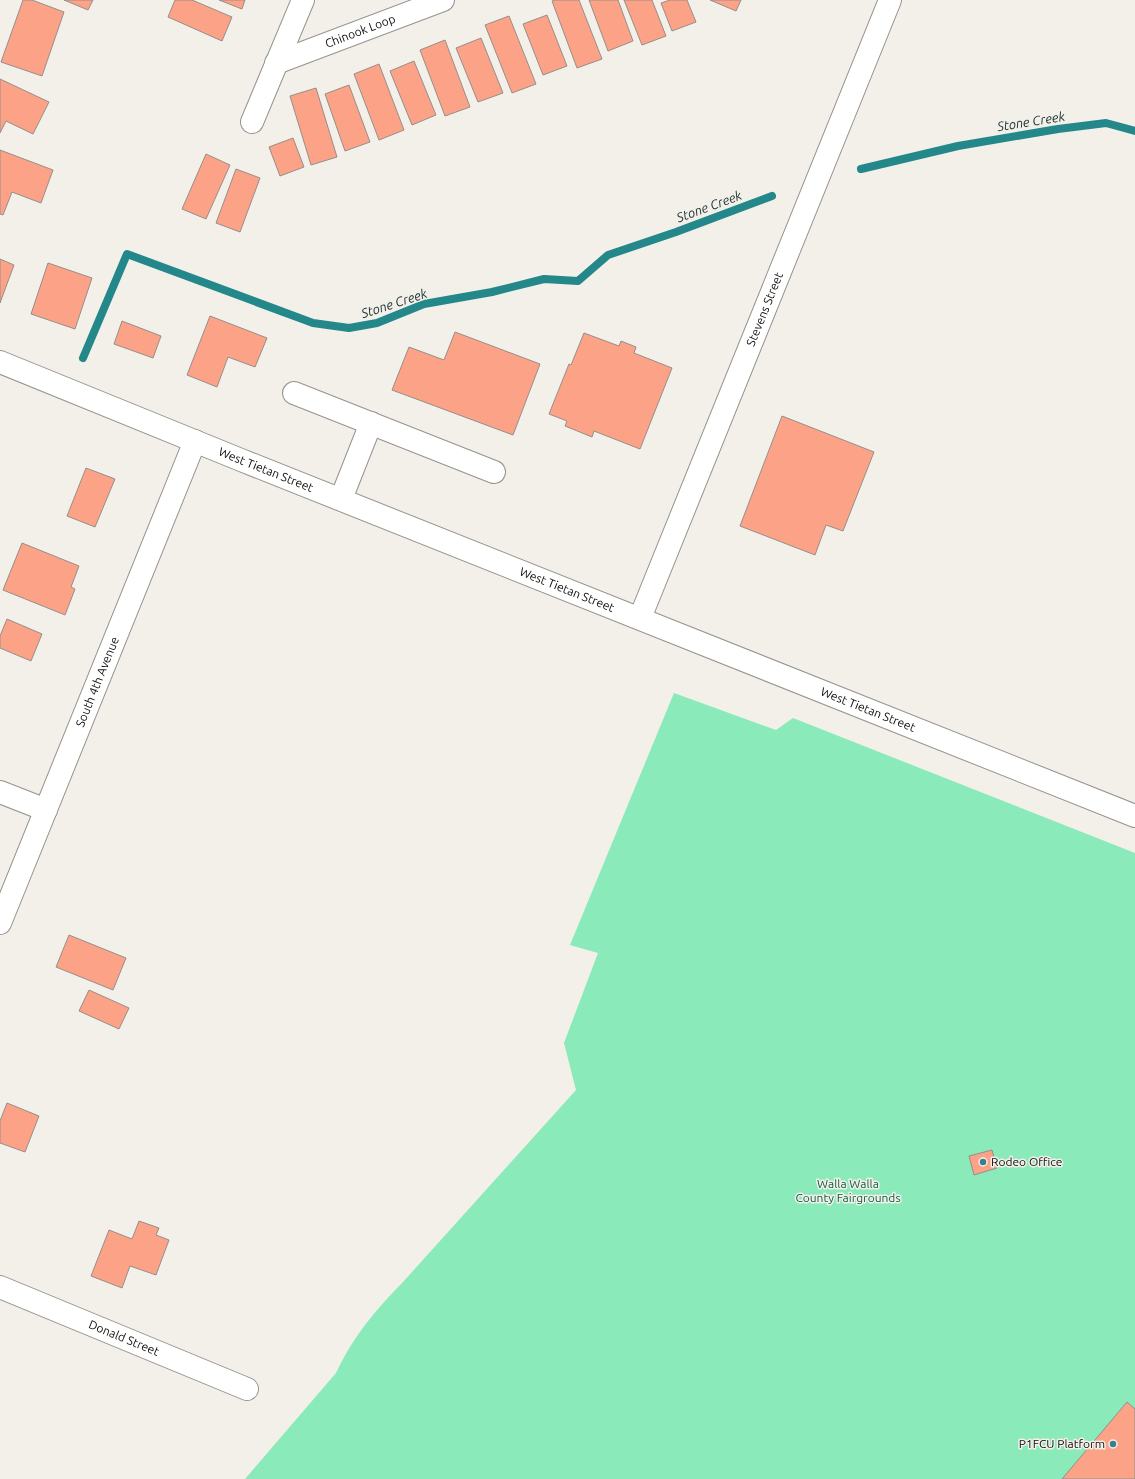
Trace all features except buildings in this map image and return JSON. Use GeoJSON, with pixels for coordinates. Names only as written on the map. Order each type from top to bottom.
{"type":"FeatureCollection","features":[{"type":"Feature","properties":{"kind":"street"},"geometry":{"type":"LineString","coordinates":[[252,122],[303,0]]}},
{"type":"Feature","properties":{"kind":"street","name":"Chinook Loop"},"geometry":{"type":"LineString","coordinates":[[276,63],[443,0]]}},
{"type":"Feature","properties":{"kind":"street","name":"Stevens Street"},"geometry":{"type":"LineString","coordinates":[[640,618],[890,0]]}},
{"type":"Feature","properties":{"kind":"street","name":"West Tietan Street"},"geometry":{"type":"LineString","coordinates":[[0,362],[1135,816]]}},
{"type":"Feature","properties":{"kind":"street"},"geometry":{"type":"LineString","coordinates":[[294,393],[494,472]]}},
{"type":"Feature","properties":{"kind":"street"},"geometry":{"type":"LineString","coordinates":[[341,499],[371,424]]}},
{"type":"Feature","properties":{"kind":"street","name":"South 4th Avenue"},"geometry":{"type":"LineString","coordinates":[[0,923],[195,441]]}},
{"type":"Feature","properties":{"kind":"street"},"geometry":{"type":"LineString","coordinates":[[0,792],[46,810]]}},
{"type":"Feature","properties":{"kind":"street","name":"Donald Street"},"geometry":{"type":"LineString","coordinates":[[0,1287],[247,1389]]}},
{"type":"Feature","properties":{"kind":"green space","name":"Walla Walla County Fairgrounds"},"geometry":{"type":"Polygon","coordinates":[[[674,693],[776,730],[793,718],[1135,853],[1135,1479],[245,1479],[336,1373],[349,1348],[374,1313],[576,1090],[564,1043],[598,953],[570,945],[674,693]]]}},
{"type":"Feature","properties":{"kind":"waterway","name":"Stone Creek"},"geometry":{"type":"LineString","coordinates":[[861,169],[958,146],[1058,129],[1106,123],[1135,131]]}},
{"type":"Feature","properties":{"kind":"waterway","name":"Stone Creek"},"geometry":{"type":"LineString","coordinates":[[83,358],[127,254],[313,323],[349,328],[377,323],[424,304],[492,292],[544,279],[578,281],[608,255],[676,232],[772,196]]}},
{"type":"Feature","properties":{"kind":"place","name":"Rodeo Office"},"geometry":{"type":"Point","coordinates":[983,1162]}},
{"type":"Feature","properties":{"kind":"place","name":"P1FCU Platform"},"geometry":{"type":"Point","coordinates":[1113,1444]}}]}
